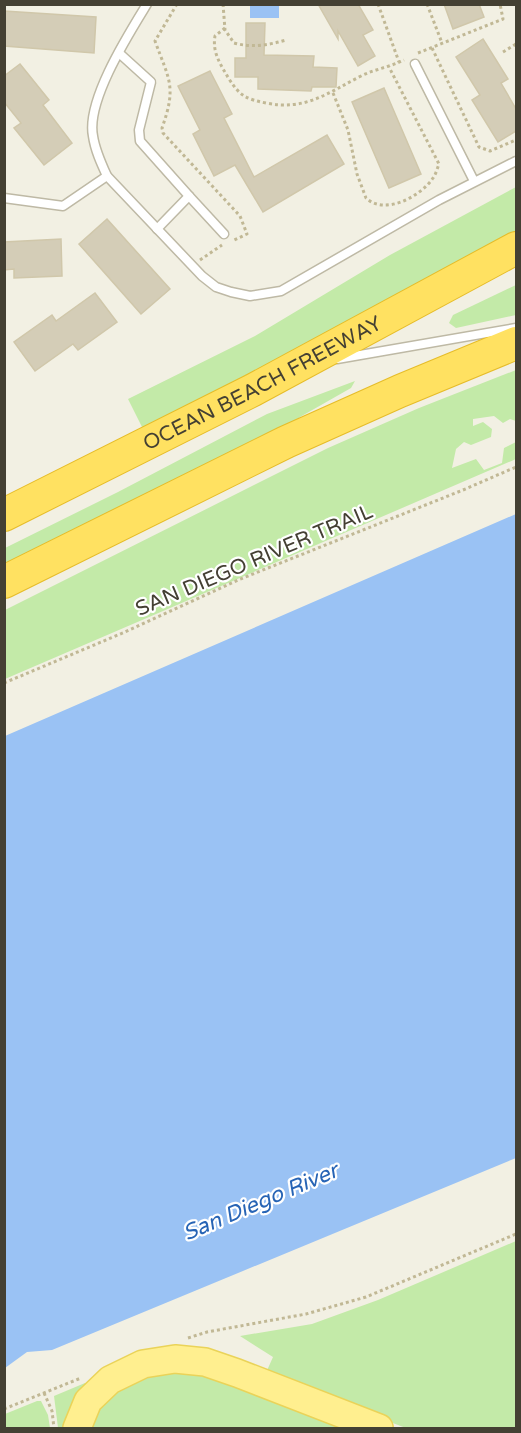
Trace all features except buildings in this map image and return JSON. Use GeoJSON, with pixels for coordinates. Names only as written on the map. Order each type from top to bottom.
{"type":"FeatureCollection","features":[{"type":"Feature","properties":{"kind":"highway","name":"OCEAN BEACH FREEWAY"},"geometry":{"type":"LineString","coordinates":[[4,515],[299,365],[516,248]]}},
{"type":"Feature","properties":{"kind":"highway"},"geometry":{"type":"LineString","coordinates":[[4,582],[286,441],[516,343]]}},
{"type":"Feature","properties":{"kind":"main road"},"geometry":{"type":"LineString","coordinates":[[76,1428],[88,1401],[110,1380],[143,1364],[175,1359],[205,1362],[379,1428]]}},
{"type":"Feature","properties":{"kind":"lane"},"geometry":{"type":"LineString","coordinates":[[147,4],[119,53],[96,102],[92,118],[92,135],[107,176],[216,287],[250,296],[281,291],[474,181],[516,161]]}},
{"type":"Feature","properties":{"kind":"lane"},"geometry":{"type":"LineString","coordinates":[[119,53],[151,82],[139,130],[140,141],[224,234]]}},
{"type":"Feature","properties":{"kind":"lane"},"geometry":{"type":"LineString","coordinates":[[415,64],[474,181]]}},
{"type":"Feature","properties":{"kind":"lane"},"geometry":{"type":"LineString","coordinates":[[4,198],[63,206],[107,176]]}},
{"type":"Feature","properties":{"kind":"lane"},"geometry":{"type":"LineString","coordinates":[[157,228],[189,196]]}},
{"type":"Feature","properties":{"kind":"lane"},"geometry":{"type":"LineString","coordinates":[[299,365],[516,328]]}},
{"type":"Feature","properties":{"kind":"path"},"geometry":{"type":"LineString","coordinates":[[177,4],[155,41],[168,72],[172,90],[162,128],[163,133],[240,216],[247,234],[218,247],[193,266]]}},
{"type":"Feature","properties":{"kind":"path"},"geometry":{"type":"LineString","coordinates":[[223,4],[225,28],[234,43],[257,46],[286,40]]}},
{"type":"Feature","properties":{"kind":"path"},"geometry":{"type":"LineString","coordinates":[[378,4],[400,62]]}},
{"type":"Feature","properties":{"kind":"path"},"geometry":{"type":"LineString","coordinates":[[427,4],[442,43]]}},
{"type":"Feature","properties":{"kind":"path"},"geometry":{"type":"LineString","coordinates":[[225,28],[215,36],[213,45],[217,58],[237,92],[248,99],[273,105],[294,105],[312,101],[378,68],[400,62],[503,19],[500,4]]}},
{"type":"Feature","properties":{"kind":"path"},"geometry":{"type":"LineString","coordinates":[[504,52],[516,44]]}},
{"type":"Feature","properties":{"kind":"path"},"geometry":{"type":"LineString","coordinates":[[432,48],[479,147],[490,151],[516,140]]}},
{"type":"Feature","properties":{"kind":"path"},"geometry":{"type":"LineString","coordinates":[[333,92],[348,130],[357,174],[366,198],[380,206],[400,202],[425,187],[434,177],[439,164],[389,66]]}},
{"type":"Feature","properties":{"kind":"path","name":"SAN DIEGO RIVER TRAIL"},"geometry":{"type":"LineString","coordinates":[[4,683],[125,632],[280,562],[516,467]]}},
{"type":"Feature","properties":{"kind":"path"},"geometry":{"type":"LineString","coordinates":[[185,1339],[207,1332],[306,1314],[366,1298],[516,1234]]}},
{"type":"Feature","properties":{"kind":"path"},"geometry":{"type":"LineString","coordinates":[[4,1408],[87,1375]]}},
{"type":"Feature","properties":{"kind":"path"},"geometry":{"type":"LineString","coordinates":[[44,1393],[52,1411],[54,1428]]}},
{"type":"Feature","properties":{"kind":"green space"},"geometry":{"type":"Polygon","coordinates":[[[516,187],[516,232],[421,285],[143,429],[128,399],[255,336],[390,255],[516,187]]]}},
{"type":"Feature","properties":{"kind":"green space"},"geometry":{"type":"Polygon","coordinates":[[[516,285],[516,315],[456,328],[449,323],[453,315],[516,285]]]}},
{"type":"Feature","properties":{"kind":"green space"},"geometry":{"type":"Polygon","coordinates":[[[516,370],[516,421],[510,419],[503,423],[494,416],[473,419],[473,426],[483,422],[492,429],[491,437],[471,445],[464,442],[456,449],[452,468],[476,459],[484,470],[502,463],[504,448],[516,442],[516,459],[5,679],[5,610],[328,448],[419,408],[516,370]]]}},
{"type":"Feature","properties":{"kind":"green space"},"geometry":{"type":"Polygon","coordinates":[[[355,381],[351,388],[300,417],[284,430],[5,570],[5,548],[267,414],[355,381]]]}},
{"type":"Feature","properties":{"kind":"green space"},"geometry":{"type":"Polygon","coordinates":[[[516,1241],[516,1428],[406,1428],[265,1375],[273,1357],[240,1336],[312,1324],[378,1300],[516,1241]]]}},
{"type":"Feature","properties":{"kind":"green space"},"geometry":{"type":"Polygon","coordinates":[[[174,1371],[205,1375],[350,1428],[89,1428],[104,1402],[113,1393],[133,1382],[174,1371]]]}},
{"type":"Feature","properties":{"kind":"green space"},"geometry":{"type":"Polygon","coordinates":[[[85,1383],[93,1390],[71,1428],[58,1428],[54,1396],[85,1383]]]}},
{"type":"Feature","properties":{"kind":"green space"},"geometry":{"type":"Polygon","coordinates":[[[41,1401],[48,1415],[50,1428],[5,1428],[5,1414],[41,1401]]]}},
{"type":"Feature","properties":{"kind":"water"},"geometry":{"type":"Polygon","coordinates":[[[250,5],[279,5],[279,18],[250,18],[250,5]]]}},
{"type":"Feature","properties":{"kind":"water","name":"San Diego River"},"geometry":{"type":"Polygon","coordinates":[[[516,514],[516,1158],[52,1350],[27,1352],[5,1368],[5,736],[516,514]]]}}]}
